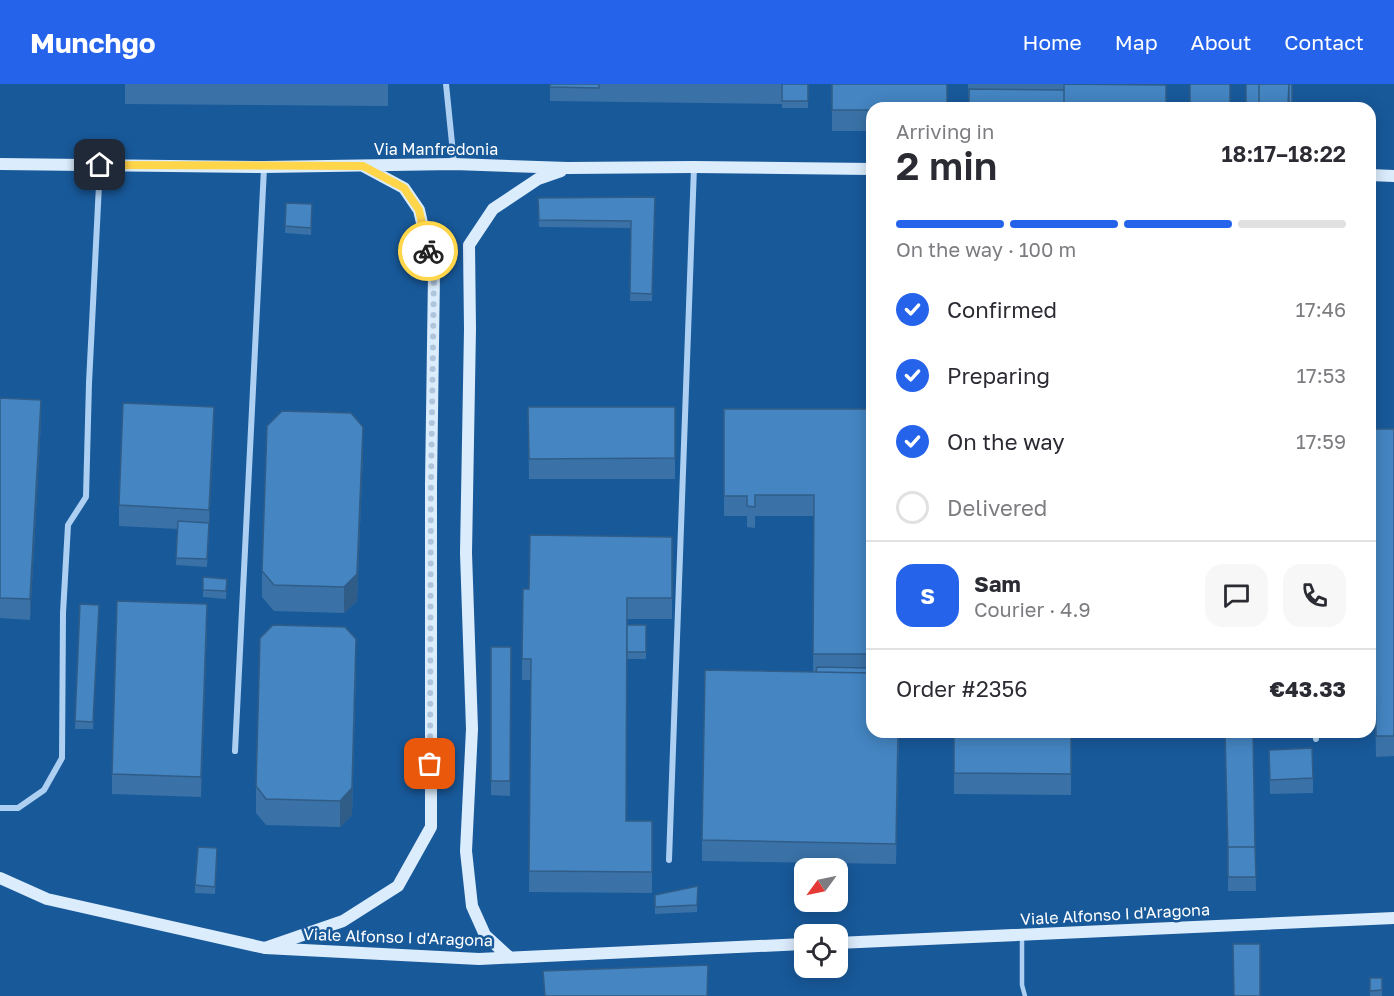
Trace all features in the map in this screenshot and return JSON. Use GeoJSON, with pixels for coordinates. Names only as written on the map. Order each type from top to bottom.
{"type":"FeatureCollection","features":[{"type":"Feature","properties":{"kind":"main road","name":"Via Manfredonia"},"geometry":{"type":"LineString","coordinates":[[0,164],[264,167],[454,164],[567,168],[866,169]]}},
{"type":"Feature","properties":{"kind":"main road"},"geometry":{"type":"LineString","coordinates":[[265,948],[343,921],[398,886],[431,827],[431,484],[434,274],[419,210],[404,188],[363,166]]}},
{"type":"Feature","properties":{"kind":"main road"},"geometry":{"type":"LineString","coordinates":[[509,957],[485,934],[472,906],[466,851],[472,729],[466,553],[470,329],[469,245],[493,209],[538,179],[567,168]]}},
{"type":"Feature","properties":{"kind":"main road"},"geometry":{"type":"LineString","coordinates":[[1376,175],[1394,176]]}},
{"type":"Feature","properties":{"kind":"main road","name":"Viale Alfonso I d'Aragona"},"geometry":{"type":"LineString","coordinates":[[0,878],[47,899],[265,948],[479,959],[794,944]]}},
{"type":"Feature","properties":{"kind":"main road","name":"Viale Alfonso I d'Aragona"},"geometry":{"type":"LineString","coordinates":[[848,943],[1394,918]]}},
{"type":"Feature","properties":{"kind":"street"},"geometry":{"type":"LineString","coordinates":[[446,84],[454,164]]}},
{"type":"Feature","properties":{"kind":"street"},"geometry":{"type":"LineString","coordinates":[[0,808],[18,808],[45,790],[62,758],[63,613],[68,525],[86,497],[89,383],[100,165]]}},
{"type":"Feature","properties":{"kind":"street"},"geometry":{"type":"LineString","coordinates":[[235,751],[264,167]]}},
{"type":"Feature","properties":{"kind":"street"},"geometry":{"type":"LineString","coordinates":[[669,860],[694,167]]}},
{"type":"Feature","properties":{"kind":"lane"},"geometry":{"type":"LineString","coordinates":[[1022,935],[1022,985],[1025,996]]}},
{"type":"Feature","properties":{"kind":"building"},"geometry":{"type":"Polygon","coordinates":[[[550,84],[599,84],[599,88],[550,87],[550,84]]]}},
{"type":"Feature","properties":{"kind":"building"},"geometry":{"type":"Polygon","coordinates":[[[782,84],[808,84],[808,101],[782,101],[782,84]]]}},
{"type":"Feature","properties":{"kind":"building"},"geometry":{"type":"Polygon","coordinates":[[[832,84],[947,84],[947,102],[866,102],[866,110],[832,110],[832,84]]]}},
{"type":"Feature","properties":{"kind":"building"},"geometry":{"type":"Polygon","coordinates":[[[1064,84],[1166,85],[1166,102],[1064,102],[1064,84]]]}},
{"type":"Feature","properties":{"kind":"building"},"geometry":{"type":"Polygon","coordinates":[[[1190,84],[1230,84],[1230,102],[1190,102],[1190,84]]]}},
{"type":"Feature","properties":{"kind":"building"},"geometry":{"type":"Polygon","coordinates":[[[1246,84],[1259,84],[1259,102],[1246,102],[1246,84]]]}},
{"type":"Feature","properties":{"kind":"building"},"geometry":{"type":"Polygon","coordinates":[[[1259,84],[1289,84],[1288,102],[1259,102],[1259,84]]]}},
{"type":"Feature","properties":{"kind":"building"},"geometry":{"type":"Polygon","coordinates":[[[1289,84],[1292,84],[1292,102],[1289,102],[1289,84]]]}},
{"type":"Feature","properties":{"kind":"building"},"geometry":{"type":"Polygon","coordinates":[[[969,89],[1064,90],[1064,102],[969,102],[969,89]]]}},
{"type":"Feature","properties":{"kind":"building"},"geometry":{"type":"Polygon","coordinates":[[[655,197],[652,294],[630,293],[631,221],[539,220],[538,198],[655,197]]]}},
{"type":"Feature","properties":{"kind":"building"},"geometry":{"type":"Polygon","coordinates":[[[286,203],[312,204],[311,228],[285,226],[286,203]]]}},
{"type":"Feature","properties":{"kind":"building"},"geometry":{"type":"Polygon","coordinates":[[[0,398],[41,400],[30,599],[0,598],[0,398]]]}},
{"type":"Feature","properties":{"kind":"building"},"geometry":{"type":"Polygon","coordinates":[[[123,403],[214,407],[209,510],[119,505],[123,403]]]}},
{"type":"Feature","properties":{"kind":"building"},"geometry":{"type":"Polygon","coordinates":[[[528,407],[675,407],[675,458],[529,459],[528,407]]]}},
{"type":"Feature","properties":{"kind":"building"},"geometry":{"type":"Polygon","coordinates":[[[724,409],[866,409],[866,654],[813,654],[814,495],[755,495],[755,507],[747,506],[747,496],[724,496],[724,409]]]}},
{"type":"Feature","properties":{"kind":"building"},"geometry":{"type":"Polygon","coordinates":[[[282,411],[351,413],[363,427],[357,574],[344,587],[274,585],[262,571],[267,426],[282,411]]]}},
{"type":"Feature","properties":{"kind":"building"},"geometry":{"type":"Polygon","coordinates":[[[1376,429],[1394,429],[1394,736],[1376,736],[1376,429]]]}},
{"type":"Feature","properties":{"kind":"building"},"geometry":{"type":"Polygon","coordinates":[[[178,521],[209,523],[207,559],[176,558],[178,521]]]}},
{"type":"Feature","properties":{"kind":"building"},"geometry":{"type":"Polygon","coordinates":[[[530,535],[672,537],[672,598],[627,598],[626,821],[652,821],[652,872],[529,871],[531,659],[522,659],[523,589],[529,589],[530,535]]]}},
{"type":"Feature","properties":{"kind":"building"},"geometry":{"type":"Polygon","coordinates":[[[203,577],[227,579],[226,591],[203,590],[203,577]]]}},
{"type":"Feature","properties":{"kind":"building"},"geometry":{"type":"Polygon","coordinates":[[[117,601],[207,604],[201,777],[112,774],[117,601]]]}},
{"type":"Feature","properties":{"kind":"building"},"geometry":{"type":"Polygon","coordinates":[[[80,604],[99,605],[93,722],[75,721],[80,604]]]}},
{"type":"Feature","properties":{"kind":"building"},"geometry":{"type":"Polygon","coordinates":[[[273,625],[345,627],[356,639],[352,788],[340,801],[266,799],[256,786],[260,638],[273,625]]]}},
{"type":"Feature","properties":{"kind":"building"},"geometry":{"type":"Polygon","coordinates":[[[627,625],[646,625],[646,652],[627,652],[627,625]]]}},
{"type":"Feature","properties":{"kind":"building"},"geometry":{"type":"Polygon","coordinates":[[[491,647],[511,647],[510,781],[491,781],[491,647]]]}},
{"type":"Feature","properties":{"kind":"building"},"geometry":{"type":"Polygon","coordinates":[[[817,667],[866,668],[866,673],[816,672],[817,667]]]}},
{"type":"Feature","properties":{"kind":"building"},"geometry":{"type":"Polygon","coordinates":[[[705,670],[866,673],[866,738],[898,738],[896,844],[702,840],[705,670]]]}},
{"type":"Feature","properties":{"kind":"building"},"geometry":{"type":"Polygon","coordinates":[[[954,738],[1071,738],[1071,774],[954,773],[954,738]]]}},
{"type":"Feature","properties":{"kind":"building"},"geometry":{"type":"Polygon","coordinates":[[[1225,738],[1253,738],[1255,847],[1228,847],[1228,854],[1225,738]]]}},
{"type":"Feature","properties":{"kind":"building"},"geometry":{"type":"Polygon","coordinates":[[[1312,748],[1313,778],[1270,780],[1269,750],[1312,748]]]}},
{"type":"Feature","properties":{"kind":"building"},"geometry":{"type":"Polygon","coordinates":[[[198,847],[217,848],[215,887],[195,885],[198,847]]]}},
{"type":"Feature","properties":{"kind":"building"},"geometry":{"type":"Polygon","coordinates":[[[1228,847],[1255,847],[1256,877],[1228,877],[1228,847]]]}},
{"type":"Feature","properties":{"kind":"building"},"geometry":{"type":"Polygon","coordinates":[[[698,886],[697,905],[655,907],[655,895],[698,886]]]}},
{"type":"Feature","properties":{"kind":"building"},"geometry":{"type":"Polygon","coordinates":[[[1233,944],[1260,944],[1260,996],[1234,996],[1233,944]]]}},
{"type":"Feature","properties":{"kind":"building"},"geometry":{"type":"Polygon","coordinates":[[[708,965],[707,996],[545,996],[543,971],[708,965]]]}},
{"type":"Feature","properties":{"kind":"building"},"geometry":{"type":"Polygon","coordinates":[[[1370,978],[1382,978],[1382,990],[1370,991],[1370,978]]]}},
{"type":"Feature","properties":{"kind":"way so far"},"geometry":{"type":"LineString","coordinates":[[428,251],[434,274],[430,764]]}},
{"type":"Feature","properties":{"kind":"route"},"geometry":{"type":"LineString","coordinates":[[100,165],[363,166],[404,188],[419,210],[428,251]]}}]}
